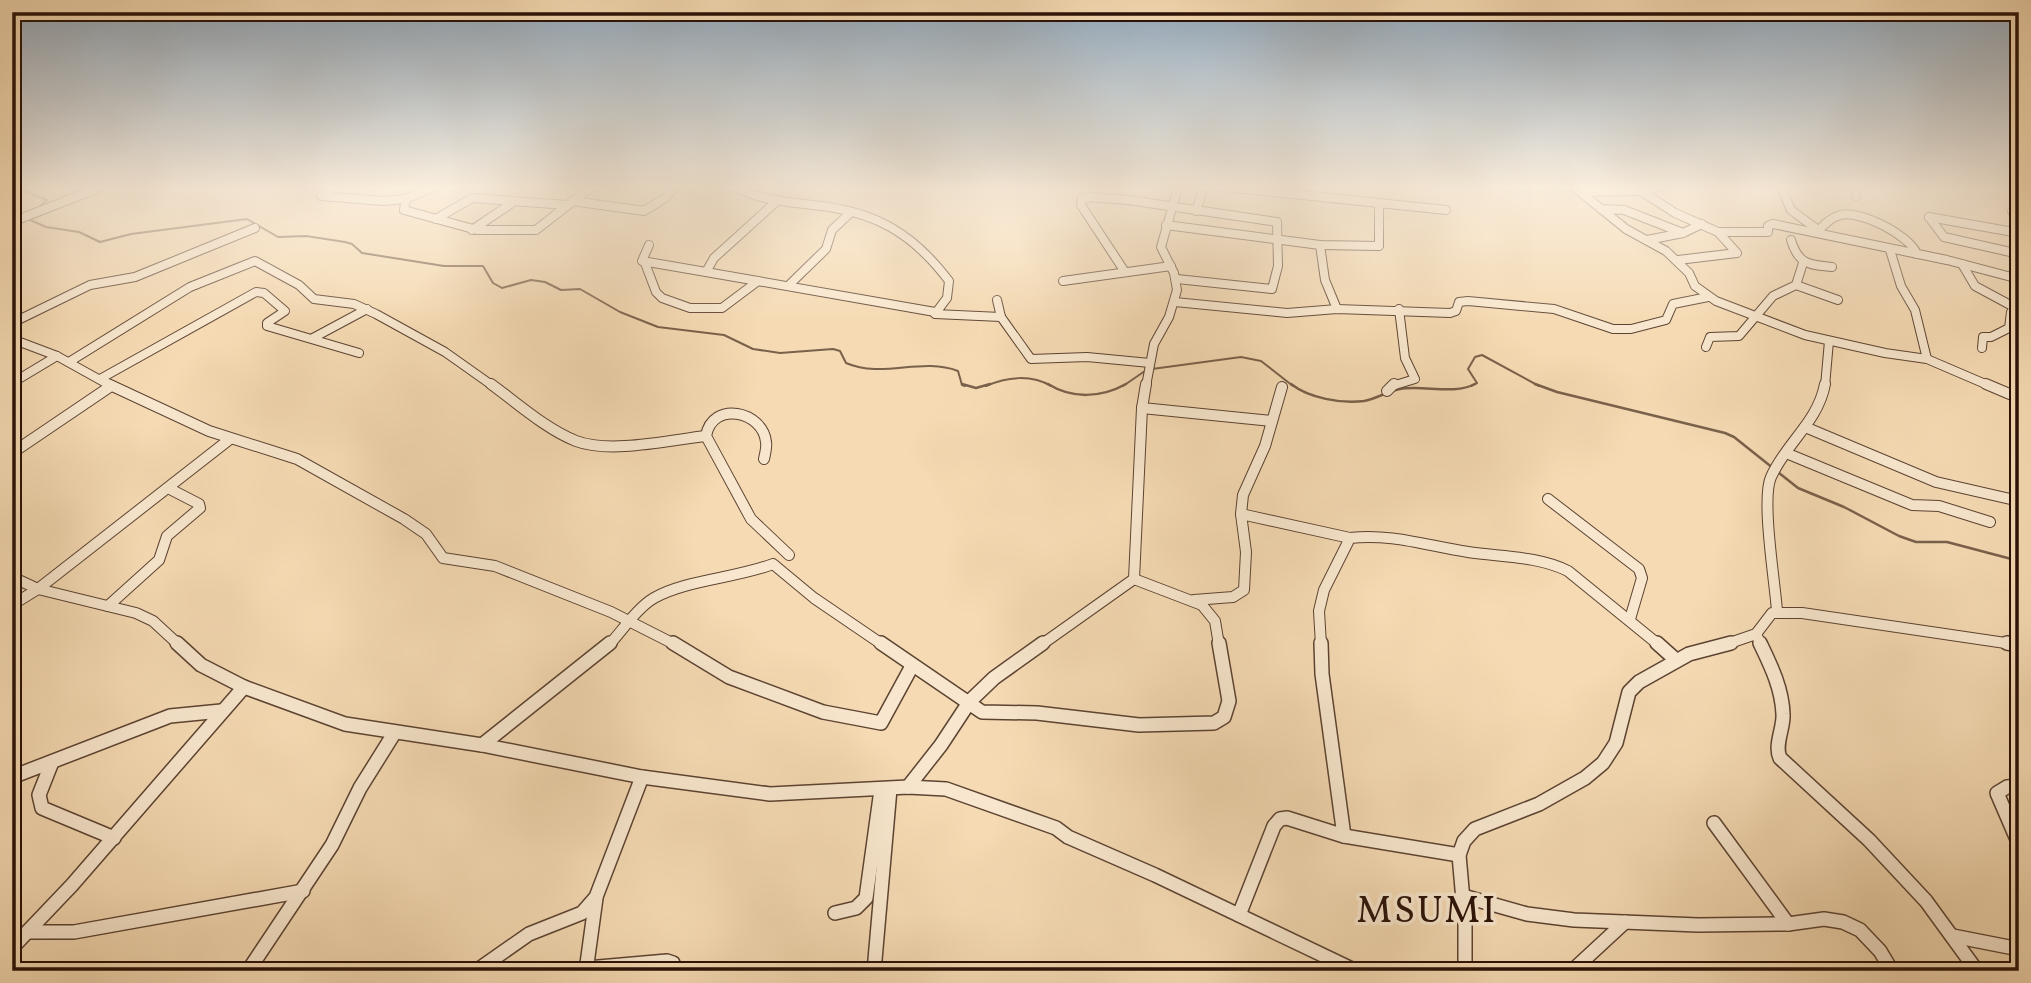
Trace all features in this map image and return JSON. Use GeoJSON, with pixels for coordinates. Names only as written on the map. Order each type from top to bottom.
{"type":"FeatureCollection","features":[{"type":"Feature","properties":{"kind":"street"},"geometry":{"type":"LineString","coordinates":[[12,323],[90,285],[135,277],[243,233]]}},
{"type":"Feature","properties":{"kind":"street"},"geometry":{"type":"LineString","coordinates":[[706,272],[714,258],[742,233]]}},
{"type":"Feature","properties":{"kind":"street"},"geometry":{"type":"LineString","coordinates":[[788,286],[813,258],[826,249],[831,233]]}},
{"type":"Feature","properties":{"kind":"street"},"geometry":{"type":"LineString","coordinates":[[904,233],[928,253],[949,281],[947,298],[935,312]]}},
{"type":"Feature","properties":{"kind":"street"},"geometry":{"type":"LineString","coordinates":[[1097,233],[1125,272]]}},
{"type":"Feature","properties":{"kind":"street"},"geometry":{"type":"LineString","coordinates":[[1134,579],[1142,408],[1154,345],[1175,302],[1177,279],[1161,247],[1164,233]]}},
{"type":"Feature","properties":{"kind":"street"},"geometry":{"type":"LineString","coordinates":[[1224,233],[1320,244],[1379,246],[1379,233]]}},
{"type":"Feature","properties":{"kind":"street"},"geometry":{"type":"LineString","coordinates":[[1177,279],[1272,289],[1278,266],[1277,233]]}},
{"type":"Feature","properties":{"kind":"street"},"geometry":{"type":"LineString","coordinates":[[1633,233],[1678,260],[1695,286],[1708,297],[1753,317],[1829,341],[1927,359],[2019,398]]}},
{"type":"Feature","properties":{"kind":"street"},"geometry":{"type":"LineString","coordinates":[[1647,240],[1683,233]]}},
{"type":"Feature","properties":{"kind":"street"},"geometry":{"type":"LineString","coordinates":[[1678,260],[1737,254],[1736,249],[1719,233]]}},
{"type":"Feature","properties":{"kind":"street"},"geometry":{"type":"LineString","coordinates":[[1825,233],[2019,279]]}},
{"type":"Feature","properties":{"kind":"street"},"geometry":{"type":"LineString","coordinates":[[1892,233],[1913,245],[1917,254]]}},
{"type":"Feature","properties":{"kind":"street"},"geometry":{"type":"LineString","coordinates":[[1940,233],[1942,236],[2019,254]]}},
{"type":"Feature","properties":{"kind":"street"},"geometry":{"type":"LineString","coordinates":[[1791,240],[1796,258],[1803,263],[1832,267]]}},
{"type":"Feature","properties":{"kind":"street"},"geometry":{"type":"LineString","coordinates":[[1320,244],[1322,266],[1336,309]]}},
{"type":"Feature","properties":{"kind":"street"},"geometry":{"type":"LineString","coordinates":[[649,246],[641,259],[656,292],[662,299],[690,308],[722,308],[758,281]]}},
{"type":"Feature","properties":{"kind":"street"},"geometry":{"type":"LineString","coordinates":[[1890,250],[1900,286],[1915,310],[1927,359]]}},
{"type":"Feature","properties":{"kind":"street"},"geometry":{"type":"LineString","coordinates":[[69,362],[190,287],[251,261],[299,285],[314,299],[354,304],[367,309],[445,352],[557,431],[578,442],[607,446],[706,436]]}},
{"type":"Feature","properties":{"kind":"street"},"geometry":{"type":"LineString","coordinates":[[645,263],[935,312],[942,316],[1001,317]]}},
{"type":"Feature","properties":{"kind":"street"},"geometry":{"type":"LineString","coordinates":[[1796,285],[1803,263]]}},
{"type":"Feature","properties":{"kind":"street"},"geometry":{"type":"LineString","coordinates":[[1962,264],[1975,286],[2016,306],[2008,318],[2009,328],[1991,337],[1983,337],[1982,348]]}},
{"type":"Feature","properties":{"kind":"street"},"geometry":{"type":"LineString","coordinates":[[1063,281],[1171,266]]}},
{"type":"Feature","properties":{"kind":"street"},"geometry":{"type":"LineString","coordinates":[[1706,347],[1710,337],[1737,337],[1773,296],[1796,285],[1838,300]]}},
{"type":"Feature","properties":{"kind":"street"},"geometry":{"type":"LineString","coordinates":[[100,379],[256,292],[264,293],[285,311],[265,325],[359,353]]}},
{"type":"Feature","properties":{"kind":"street"},"geometry":{"type":"LineString","coordinates":[[1175,302],[1287,313],[1336,309],[1450,313],[1455,312],[1462,301],[1506,303],[1553,309],[1613,328],[1631,329],[1666,320],[1673,304],[1708,297]]}},
{"type":"Feature","properties":{"kind":"street"},"geometry":{"type":"LineString","coordinates":[[997,300],[1001,317],[1024,346],[1028,357],[1035,360],[1087,357],[1150,364]]}},
{"type":"Feature","properties":{"kind":"street"},"geometry":{"type":"LineString","coordinates":[[313,338],[367,309]]}},
{"type":"Feature","properties":{"kind":"street"},"geometry":{"type":"LineString","coordinates":[[1387,391],[1395,383],[1415,379],[1405,359],[1399,310]]}},
{"type":"Feature","properties":{"kind":"street"},"geometry":{"type":"LineString","coordinates":[[12,339],[57,356],[111,386],[230,439],[297,459],[404,519],[426,534],[443,558],[495,566],[631,622],[686,650],[729,677],[823,712],[878,723],[884,721],[912,666]]}},
{"type":"Feature","properties":{"kind":"street"},"geometry":{"type":"LineString","coordinates":[[1777,611],[1767,488],[1773,469],[1819,406],[1827,378],[1829,341]]}},
{"type":"Feature","properties":{"kind":"street"},"geometry":{"type":"LineString","coordinates":[[12,383],[57,356]]}},
{"type":"Feature","properties":{"kind":"street"},"geometry":{"type":"LineString","coordinates":[[12,453],[111,386]]}},
{"type":"Feature","properties":{"kind":"street"},"geometry":{"type":"LineString","coordinates":[[1190,600],[1233,597],[1244,590],[1246,552],[1241,514],[1243,495],[1265,446],[1282,387]]}},
{"type":"Feature","properties":{"kind":"street"},"geometry":{"type":"LineString","coordinates":[[1142,408],[1272,421]]}},
{"type":"Feature","properties":{"kind":"street"},"geometry":{"type":"LineString","coordinates":[[764,459],[768,447],[766,434],[754,419],[741,414],[722,415],[711,419],[706,426],[706,436],[751,519],[789,555]]}},
{"type":"Feature","properties":{"kind":"street"},"geometry":{"type":"LineString","coordinates":[[1805,427],[1911,473],[1972,491],[2019,500]]}},
{"type":"Feature","properties":{"kind":"street"},"geometry":{"type":"LineString","coordinates":[[12,605],[38,589],[230,439]]}},
{"type":"Feature","properties":{"kind":"street"},"geometry":{"type":"LineString","coordinates":[[1786,453],[1912,505],[1939,506],[1990,522]]}},
{"type":"Feature","properties":{"kind":"street"},"geometry":{"type":"LineString","coordinates":[[108,606],[159,560],[167,536],[200,508],[200,504],[168,488]]}},
{"type":"Feature","properties":{"kind":"street"},"geometry":{"type":"LineString","coordinates":[[1548,499],[1639,569],[1642,578],[1630,619]]}},
{"type":"Feature","properties":{"kind":"street"},"geometry":{"type":"LineString","coordinates":[[1241,514],[1350,538],[1376,535],[1466,552],[1552,563],[1568,571],[1630,619],[1676,660]]}},
{"type":"Feature","properties":{"kind":"street"},"geometry":{"type":"LineString","coordinates":[[1344,836],[1322,674],[1319,611],[1324,590],[1350,538]]}},
{"type":"Feature","properties":{"kind":"street"},"geometry":{"type":"LineString","coordinates":[[482,745],[602,652],[652,599],[675,590],[731,578],[773,564],[814,598],[912,666],[970,701],[982,712],[1037,713],[1139,725],[1214,723],[1225,719],[1230,712],[1211,612],[1202,605],[1134,579]]}},
{"type":"Feature","properties":{"kind":"street"},"geometry":{"type":"LineString","coordinates":[[12,577],[38,589],[136,613],[153,621],[201,665],[244,687],[345,724],[482,745],[642,777],[770,794],[908,787],[946,789],[1056,828],[1068,837],[1356,971]]}},
{"type":"Feature","properties":{"kind":"street"},"geometry":{"type":"LineString","coordinates":[[908,787],[941,745],[970,701],[994,678],[1134,579]]}},
{"type":"Feature","properties":{"kind":"street"},"geometry":{"type":"LineString","coordinates":[[1468,970],[1459,855],[1464,841],[1475,829],[1539,804],[1585,778],[1603,763],[1616,743],[1629,692],[1639,682],[1676,660],[1744,640],[1756,634],[1772,613],[1777,611],[1802,612],[2019,645]]}},
{"type":"Feature","properties":{"kind":"street"},"geometry":{"type":"LineString","coordinates":[[1756,634],[1779,684],[1784,705],[1783,733],[1777,751],[1780,758],[1869,840],[1926,901],[1977,971]]}},
{"type":"Feature","properties":{"kind":"street"},"geometry":{"type":"LineString","coordinates":[[12,948],[114,838],[164,774],[244,687]]}},
{"type":"Feature","properties":{"kind":"street"},"geometry":{"type":"LineString","coordinates":[[12,777],[170,716],[221,711]]}},
{"type":"Feature","properties":{"kind":"street"},"geometry":{"type":"LineString","coordinates":[[248,971],[332,845],[360,788],[395,732]]}},
{"type":"Feature","properties":{"kind":"street"},"geometry":{"type":"LineString","coordinates":[[51,762],[38,795],[42,808],[114,838]]}},
{"type":"Feature","properties":{"kind":"street"},"geometry":{"type":"LineString","coordinates":[[642,777],[596,897],[587,969],[667,961],[673,963],[675,971]]}},
{"type":"Feature","properties":{"kind":"street"},"geometry":{"type":"LineString","coordinates":[[2019,786],[2007,787],[1997,793],[2019,844]]}},
{"type":"Feature","properties":{"kind":"street"},"geometry":{"type":"LineString","coordinates":[[835,913],[856,908],[863,904],[866,898],[886,789]]}},
{"type":"Feature","properties":{"kind":"street"},"geometry":{"type":"LineString","coordinates":[[874,971],[886,789]]}},
{"type":"Feature","properties":{"kind":"street"},"geometry":{"type":"LineString","coordinates":[[1239,915],[1274,826],[1280,819],[1287,817],[1344,836],[1459,855]]}},
{"type":"Feature","properties":{"kind":"street"},"geometry":{"type":"LineString","coordinates":[[1714,823],[1788,924]]}},
{"type":"Feature","properties":{"kind":"street"},"geometry":{"type":"LineString","coordinates":[[28,932],[74,932],[303,891]]}},
{"type":"Feature","properties":{"kind":"street"},"geometry":{"type":"LineString","coordinates":[[476,971],[529,934],[582,913],[596,897]]}},
{"type":"Feature","properties":{"kind":"street"},"geometry":{"type":"LineString","coordinates":[[1463,897],[1550,918],[1698,925],[1788,924],[1824,919],[1843,922],[1860,930],[1880,951],[1892,971]]}},
{"type":"Feature","properties":{"kind":"street"},"geometry":{"type":"LineString","coordinates":[[1572,971],[1625,922]]}},
{"type":"Feature","properties":{"kind":"street"},"geometry":{"type":"LineString","coordinates":[[1953,936],[2019,949]]}},
{"type":"Feature","properties":{"kind":"waterway"},"geometry":{"type":"LineString","coordinates":[[81,233],[100,242],[140,233]]}},
{"type":"Feature","properties":{"kind":"waterway"},"geometry":{"type":"LineString","coordinates":[[271,233],[278,237],[306,236],[345,242],[352,244],[362,253],[444,266],[483,266],[493,283],[502,288],[531,280],[545,282],[561,290],[580,289],[620,312],[658,327],[724,335],[753,349],[780,353],[833,349],[840,351],[846,363],[874,369],[944,367],[958,371],[962,385],[965,386]]}},
{"type":"Feature","properties":{"kind":"waterway"},"geometry":{"type":"LineString","coordinates":[[1475,384],[1477,383],[1468,369],[1475,357],[1482,355],[1536,384]]}},
{"type":"Feature","properties":{"kind":"waterway"},"geometry":{"type":"LineString","coordinates":[[1152,369],[1241,357],[1261,361],[1293,386]]}},
{"type":"Feature","properties":{"kind":"waterway"},"geometry":{"type":"LineString","coordinates":[[1126,384],[1145,371]]}},
{"type":"Feature","properties":{"kind":"waterway"},"geometry":{"type":"LineString","coordinates":[[986,386],[1018,378],[1027,378],[1051,386]]}},
{"type":"Feature","properties":{"kind":"waterway"},"geometry":{"type":"LineString","coordinates":[[962,384],[976,388],[990,384]]}},
{"type":"Feature","properties":{"kind":"waterway"},"geometry":{"type":"LineString","coordinates":[[1048,384],[1067,392],[1087,395],[1107,392],[1126,384]]}},
{"type":"Feature","properties":{"kind":"waterway"},"geometry":{"type":"LineString","coordinates":[[1291,384],[1316,396],[1355,402],[1400,389],[1458,389],[1475,384]]}},
{"type":"Feature","properties":{"kind":"waterway"},"geometry":{"type":"LineString","coordinates":[[1471,386],[1475,384]]}},
{"type":"Feature","properties":{"kind":"waterway"},"geometry":{"type":"LineString","coordinates":[[1536,384],[1557,392],[1725,433],[1734,437],[1798,488],[1844,507],[1899,536],[1916,542],[1947,542],[2019,561]]}},
{"type":"Feature","properties":{"kind":"district","name":"MSUMI"},"geometry":{"type":"Point","coordinates":[1427,912]}}]}
